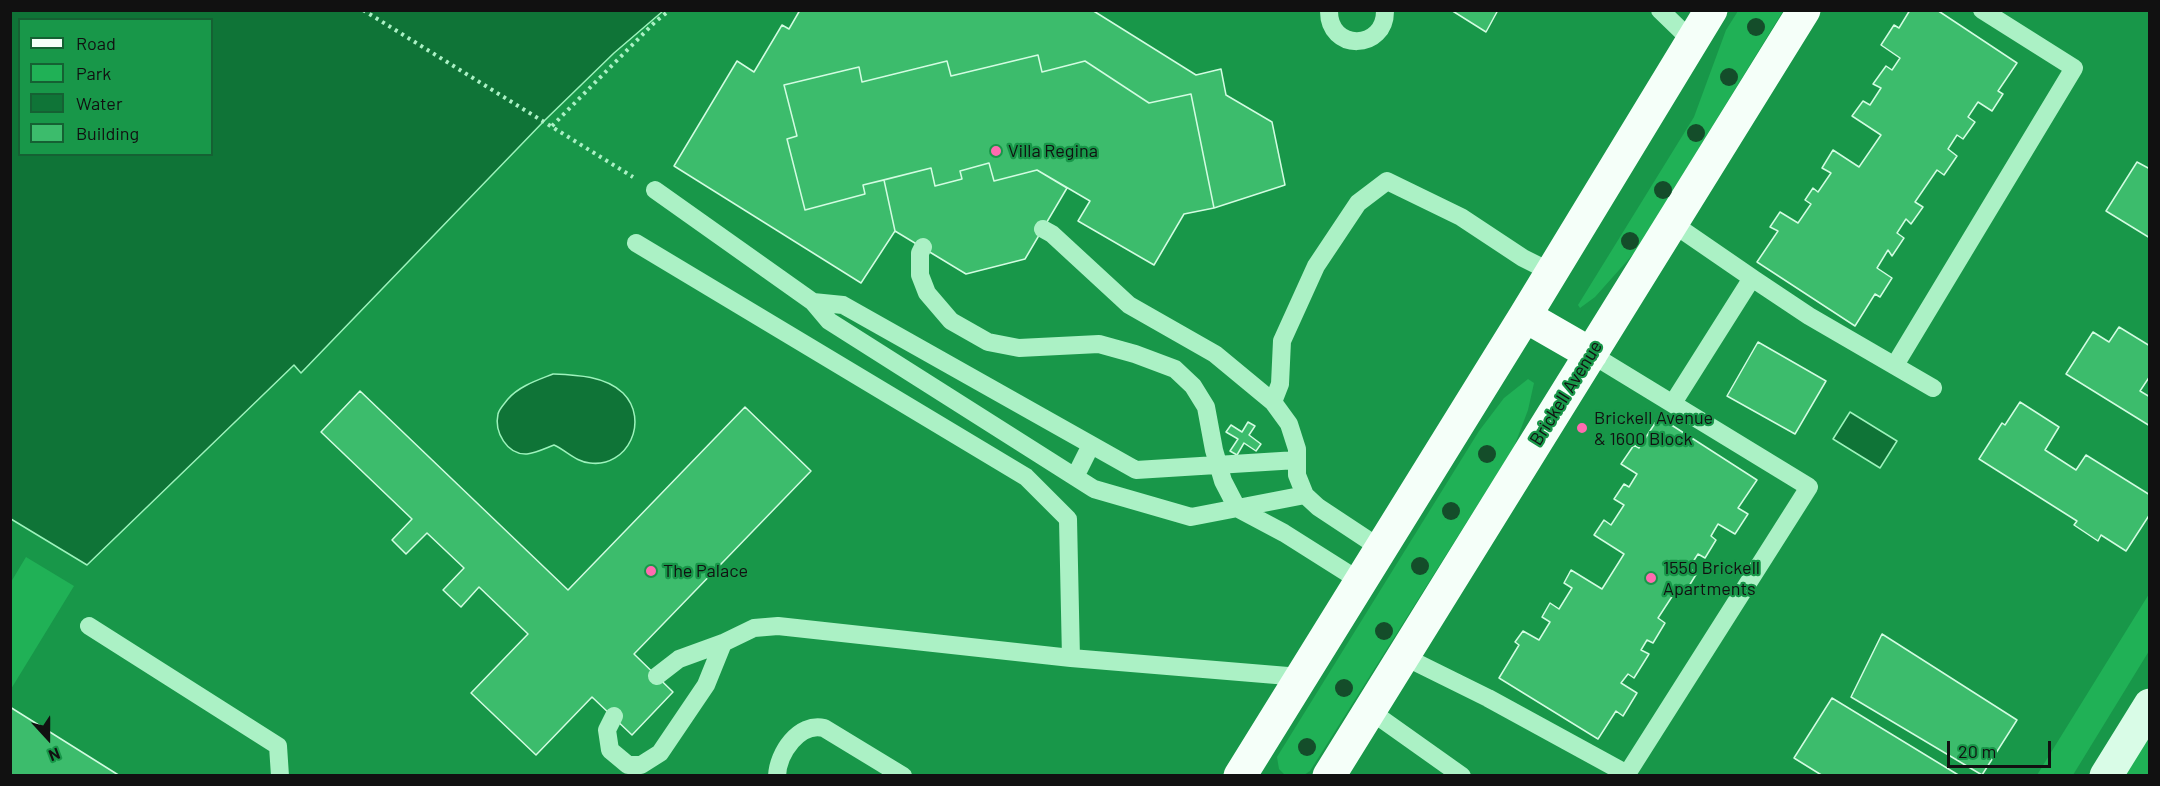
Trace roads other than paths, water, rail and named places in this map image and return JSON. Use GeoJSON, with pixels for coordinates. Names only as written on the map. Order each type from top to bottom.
{"type":"FeatureCollection","features":[{"type":"Feature","properties":{"kind":"main road"},"geometry":{"type":"LineString","coordinates":[[1240,776],[1525,316],[1711,10]]}},
{"type":"Feature","properties":{"kind":"main road","name":"Brickell Avenue"},"geometry":{"type":"LineString","coordinates":[[1329,776],[1804,10]]}},
{"type":"Feature","properties":{"kind":"main road"},"geometry":{"type":"LineString","coordinates":[[1525,316],[1591,354]]}},
{"type":"Feature","properties":{"kind":"main road"},"geometry":{"type":"LineString","coordinates":[[2106,776],[2150,705]]}},
{"type":"Feature","properties":{"kind":"lane"},"geometry":{"type":"LineString","coordinates":[[1329,10],[1330,23],[1335,31],[1342,38],[1360,42],[1377,33],[1382,26],[1385,10]]}},
{"type":"Feature","properties":{"kind":"lane"},"geometry":{"type":"LineString","coordinates":[[1660,10],[1692,42]]}},
{"type":"Feature","properties":{"kind":"lane"},"geometry":{"type":"LineString","coordinates":[[1895,365],[2074,68],[1982,10]]}},
{"type":"Feature","properties":{"kind":"lane"},"geometry":{"type":"LineString","coordinates":[[1273,402],[1280,384],[1282,341],[1316,266],[1358,204],[1387,181],[1461,217],[1522,258],[1551,272]]}},
{"type":"Feature","properties":{"kind":"lane"},"geometry":{"type":"LineString","coordinates":[[655,190],[813,302],[829,321],[1094,489],[1191,517],[1305,495]]}},
{"type":"Feature","properties":{"kind":"lane"},"geometry":{"type":"LineString","coordinates":[[1672,223],[1809,316],[1933,388]]}},
{"type":"Feature","properties":{"kind":"lane"},"geometry":{"type":"LineString","coordinates":[[1043,229],[1052,234],[1129,305],[1215,354],[1273,402],[1289,424],[1297,449],[1297,475],[1305,495],[1318,507],[1380,548]]}},
{"type":"Feature","properties":{"kind":"lane"},"geometry":{"type":"LineString","coordinates":[[636,243],[1026,477],[1068,519],[1071,658]]}},
{"type":"Feature","properties":{"kind":"lane"},"geometry":{"type":"LineString","coordinates":[[923,247],[920,253],[920,275],[927,293],[951,321],[987,342],[1019,348],[1099,344],[1136,354],[1175,369],[1193,386],[1206,407],[1223,481],[1237,508],[1284,533],[1360,581]]}},
{"type":"Feature","properties":{"kind":"lane"},"geometry":{"type":"LineString","coordinates":[[1673,403],[1752,278]]}},
{"type":"Feature","properties":{"kind":"lane"},"geometry":{"type":"LineString","coordinates":[[813,302],[843,305],[1136,470],[1297,460]]}},
{"type":"Feature","properties":{"kind":"lane"},"geometry":{"type":"LineString","coordinates":[[1403,656],[1488,698],[1626,774],[1809,487],[1591,354]]}},
{"type":"Feature","properties":{"kind":"lane"},"geometry":{"type":"LineString","coordinates":[[1075,477],[1091,445]]}},
{"type":"Feature","properties":{"kind":"lane"},"geometry":{"type":"LineString","coordinates":[[89,626],[278,746],[280,776]]}},
{"type":"Feature","properties":{"kind":"lane"},"geometry":{"type":"LineString","coordinates":[[657,676],[679,658],[723,644],[754,628],[778,626],[1071,658],[1300,678]]}},
{"type":"Feature","properties":{"kind":"lane"},"geometry":{"type":"LineString","coordinates":[[614,716],[607,730],[610,750],[628,765],[641,765],[660,753],[706,685],[723,644]]}},
{"type":"Feature","properties":{"kind":"lane"},"geometry":{"type":"LineString","coordinates":[[1369,711],[1462,776]]}},
{"type":"Feature","properties":{"kind":"lane"},"geometry":{"type":"LineString","coordinates":[[777,776],[782,756],[797,736],[816,726],[824,728],[903,776]]}},
{"type":"Feature","properties":{"kind":"water"},"geometry":{"type":"Polygon","coordinates":[[[11,10],[663,10],[614,53],[544,121],[301,373],[294,365],[87,565],[11,519],[11,10]]]}},
{"type":"Feature","properties":{"kind":"water"},"geometry":{"type":"Polygon","coordinates":[[[553,374],[599,380],[616,387],[623,393],[631,404],[635,416],[634,428],[631,440],[615,458],[603,463],[585,462],[554,445],[537,452],[520,453],[513,451],[503,441],[497,421],[502,406],[518,390],[553,374]]]}},
{"type":"Feature","properties":{"kind":"water"},"geometry":{"type":"Polygon","coordinates":[[[1850,412],[1897,441],[1880,468],[1833,439],[1850,412]]]}},
{"type":"Feature","properties":{"kind":"place","name":"Villa Regina"},"geometry":{"type":"Point","coordinates":[996,151]}},
{"type":"Feature","properties":{"kind":"place","name":"Brickell Avenue & 1600 Block"},"geometry":{"type":"Point","coordinates":[1582,428]}},
{"type":"Feature","properties":{"kind":"place","name":"The Palace"},"geometry":{"type":"Point","coordinates":[651,571]}},
{"type":"Feature","properties":{"kind":"place","name":"1550 Brickell Apartments"},"geometry":{"type":"Point","coordinates":[1651,578]}}]}
